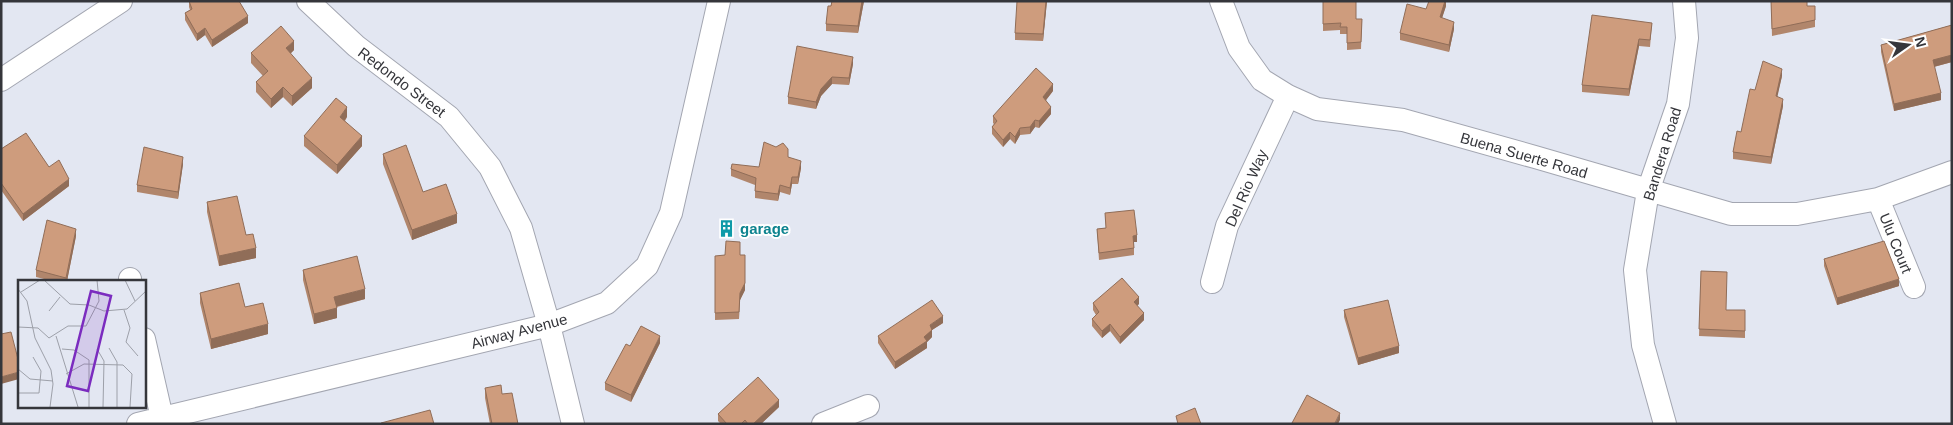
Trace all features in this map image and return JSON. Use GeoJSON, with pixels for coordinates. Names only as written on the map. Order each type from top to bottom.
{"type":"FeatureCollection","features":[{"type":"Feature","properties":{"kind":"street"},"geometry":{"type":"LineString","coordinates":[[1,80],[120,1]]}},
{"type":"Feature","properties":{"kind":"street","name":"Redondo Street"},"geometry":{"type":"LineString","coordinates":[[308,1],[356,46],[449,117],[490,167],[521,228],[549,325],[573,424]]}},
{"type":"Feature","properties":{"kind":"street","name":"Airway Avenue"},"geometry":{"type":"LineString","coordinates":[[138,424],[549,325],[607,303],[647,266],[670,213],[720,1]]}},
{"type":"Feature","properties":{"kind":"street","name":"Buena Suerte Road"},"geometry":{"type":"LineString","coordinates":[[1221,1],[1239,48],[1262,80],[1288,96],[1317,109],[1403,120],[1731,214],[1797,214],[1878,199],[1952,172]]}},
{"type":"Feature","properties":{"kind":"street","name":"Bandera Road"},"geometry":{"type":"LineString","coordinates":[[1665,424],[1643,345],[1635,270],[1648,191],[1678,104],[1687,38],[1684,1]]}},
{"type":"Feature","properties":{"kind":"street","name":"Del Rio Way"},"geometry":{"type":"LineString","coordinates":[[1212,282],[1227,226],[1288,96]]}},
{"type":"Feature","properties":{"kind":"street","name":"Ulu Court"},"geometry":{"type":"LineString","coordinates":[[1878,199],[1914,287]]}},
{"type":"Feature","properties":{"kind":"street"},"geometry":{"type":"LineString","coordinates":[[145,343],[162,418]]}},
{"type":"Feature","properties":{"kind":"street"},"geometry":{"type":"LineString","coordinates":[[823,424],[868,406]]}},
{"type":"Feature","properties":{"kind":"building"},"geometry":{"type":"Polygon","coordinates":[[[189,1],[239,1],[248,16],[212,40],[205,28],[197,34],[185,13],[192,9],[189,1]]]}},
{"type":"Feature","properties":{"kind":"building"},"geometry":{"type":"Polygon","coordinates":[[[832,1],[862,1],[858,26],[826,24],[828,6],[831,6],[832,1]]]}},
{"type":"Feature","properties":{"kind":"building"},"geometry":{"type":"Polygon","coordinates":[[[1017,1],[1046,1],[1043,34],[1015,33],[1017,1]]]}},
{"type":"Feature","properties":{"kind":"building"},"geometry":{"type":"Polygon","coordinates":[[[1323,1],[1356,1],[1356,19],[1362,19],[1361,42],[1347,43],[1347,27],[1340,27],[1341,23],[1323,24],[1323,1]]]}},
{"type":"Feature","properties":{"kind":"building"},"geometry":{"type":"Polygon","coordinates":[[[1429,1],[1445,1],[1440,17],[1454,22],[1449,45],[1400,33],[1407,4],[1426,9],[1429,1]]]}},
{"type":"Feature","properties":{"kind":"building"},"geometry":{"type":"Polygon","coordinates":[[[1771,1],[1807,1],[1807,6],[1815,6],[1815,20],[1772,29],[1771,1]]]}},
{"type":"Feature","properties":{"kind":"building"},"geometry":{"type":"Polygon","coordinates":[[[1592,15],[1652,23],[1650,40],[1639,39],[1629,89],[1582,85],[1592,15]]]}},
{"type":"Feature","properties":{"kind":"building"},"geometry":{"type":"Polygon","coordinates":[[[1952,25],[1952,55],[1933,60],[1941,93],[1894,104],[1881,45],[1952,25]]]}},
{"type":"Feature","properties":{"kind":"building"},"geometry":{"type":"Polygon","coordinates":[[[281,26],[294,41],[286,48],[312,78],[292,96],[283,87],[271,99],[256,82],[268,71],[251,53],[281,26]]]}},
{"type":"Feature","properties":{"kind":"building"},"geometry":{"type":"Polygon","coordinates":[[[797,46],[853,57],[849,78],[832,77],[821,89],[816,102],[788,97],[797,46]]]}},
{"type":"Feature","properties":{"kind":"building"},"geometry":{"type":"Polygon","coordinates":[[[1763,61],[1782,69],[1776,96],[1783,99],[1771,157],[1733,152],[1737,131],[1741,132],[1750,89],[1755,90],[1763,61]]]}},
{"type":"Feature","properties":{"kind":"building"},"geometry":{"type":"Polygon","coordinates":[[[1036,68],[1053,84],[1043,97],[1051,107],[1039,121],[1035,120],[1030,127],[1020,128],[1015,137],[1010,132],[1003,140],[992,127],[997,121],[993,116],[1036,68]]]}},
{"type":"Feature","properties":{"kind":"building"},"geometry":{"type":"Polygon","coordinates":[[[336,98],[347,107],[340,117],[362,136],[337,165],[304,136],[336,98]]]}},
{"type":"Feature","properties":{"kind":"building"},"geometry":{"type":"Polygon","coordinates":[[[26,133],[49,167],[59,160],[69,179],[23,214],[1,183],[1,149],[26,133]]]}},
{"type":"Feature","properties":{"kind":"building"},"geometry":{"type":"Polygon","coordinates":[[[764,142],[776,147],[783,143],[788,149],[788,157],[801,161],[798,177],[792,177],[790,188],[780,185],[778,194],[755,191],[756,178],[731,169],[732,164],[759,167],[764,142]]]}},
{"type":"Feature","properties":{"kind":"building"},"geometry":{"type":"Polygon","coordinates":[[[406,145],[423,192],[446,184],[457,214],[412,230],[383,154],[406,145]]]}},
{"type":"Feature","properties":{"kind":"building"},"geometry":{"type":"Polygon","coordinates":[[[144,147],[183,157],[178,192],[137,185],[144,147]]]}},
{"type":"Feature","properties":{"kind":"building"},"geometry":{"type":"Polygon","coordinates":[[[237,196],[246,235],[253,234],[256,248],[219,256],[207,202],[237,196]]]}},
{"type":"Feature","properties":{"kind":"building"},"geometry":{"type":"Polygon","coordinates":[[[1134,210],[1137,235],[1133,236],[1134,248],[1099,253],[1097,229],[1106,228],[1105,213],[1134,210]]]}},
{"type":"Feature","properties":{"kind":"building"},"geometry":{"type":"Polygon","coordinates":[[[47,220],[76,229],[66,278],[36,270],[47,220]]]}},
{"type":"Feature","properties":{"kind":"building"},"geometry":{"type":"Polygon","coordinates":[[[726,241],[740,242],[740,255],[745,255],[745,283],[740,293],[739,312],[715,313],[715,256],[725,255],[726,241]]]}},
{"type":"Feature","properties":{"kind":"building"},"geometry":{"type":"Polygon","coordinates":[[[1884,241],[1899,279],[1837,298],[1824,259],[1884,241]]]}},
{"type":"Feature","properties":{"kind":"building"},"geometry":{"type":"Polygon","coordinates":[[[357,256],[365,289],[334,297],[337,308],[314,314],[303,270],[357,256]]]}},
{"type":"Feature","properties":{"kind":"building"},"geometry":{"type":"Polygon","coordinates":[[[1701,271],[1727,272],[1726,310],[1745,310],[1745,331],[1699,329],[1701,271]]]}},
{"type":"Feature","properties":{"kind":"building"},"geometry":{"type":"Polygon","coordinates":[[[1122,278],[1139,297],[1134,302],[1144,313],[1120,337],[1110,324],[1102,331],[1092,319],[1099,312],[1093,303],[1122,278]]]}},
{"type":"Feature","properties":{"kind":"building"},"geometry":{"type":"Polygon","coordinates":[[[239,283],[245,307],[263,303],[268,324],[211,339],[200,293],[239,283]]]}},
{"type":"Feature","properties":{"kind":"building"},"geometry":{"type":"Polygon","coordinates":[[[932,300],[943,316],[930,325],[932,330],[924,337],[927,341],[895,362],[878,336],[932,300]]]}},
{"type":"Feature","properties":{"kind":"building"},"geometry":{"type":"Polygon","coordinates":[[[1388,300],[1399,346],[1358,358],[1344,310],[1388,300]]]}},
{"type":"Feature","properties":{"kind":"building"},"geometry":{"type":"Polygon","coordinates":[[[641,326],[660,336],[631,395],[605,383],[626,344],[630,346],[641,326]]]}},
{"type":"Feature","properties":{"kind":"building"},"geometry":{"type":"Polygon","coordinates":[[[11,332],[18,359],[18,372],[1,377],[1,334],[11,332]]]}},
{"type":"Feature","properties":{"kind":"building"},"geometry":{"type":"Polygon","coordinates":[[[758,377],[779,400],[753,424],[748,424],[745,420],[741,424],[727,424],[718,414],[758,377]]]}},
{"type":"Feature","properties":{"kind":"building"},"geometry":{"type":"Polygon","coordinates":[[[501,385],[502,394],[512,393],[518,424],[492,424],[485,388],[501,385]]]}},
{"type":"Feature","properties":{"kind":"building"},"geometry":{"type":"Polygon","coordinates":[[[1307,395],[1340,413],[1335,423],[1337,424],[1292,423],[1307,395]]]}},
{"type":"Feature","properties":{"kind":"building"},"geometry":{"type":"Polygon","coordinates":[[[1195,408],[1201,424],[1178,424],[1176,416],[1195,408]]]}},
{"type":"Feature","properties":{"kind":"building"},"geometry":{"type":"Polygon","coordinates":[[[430,410],[434,424],[381,423],[430,410]]]}},
{"type":"Feature","properties":{"kind":"place","name":"garage"},"geometry":{"type":"Point","coordinates":[726,228]}}]}
